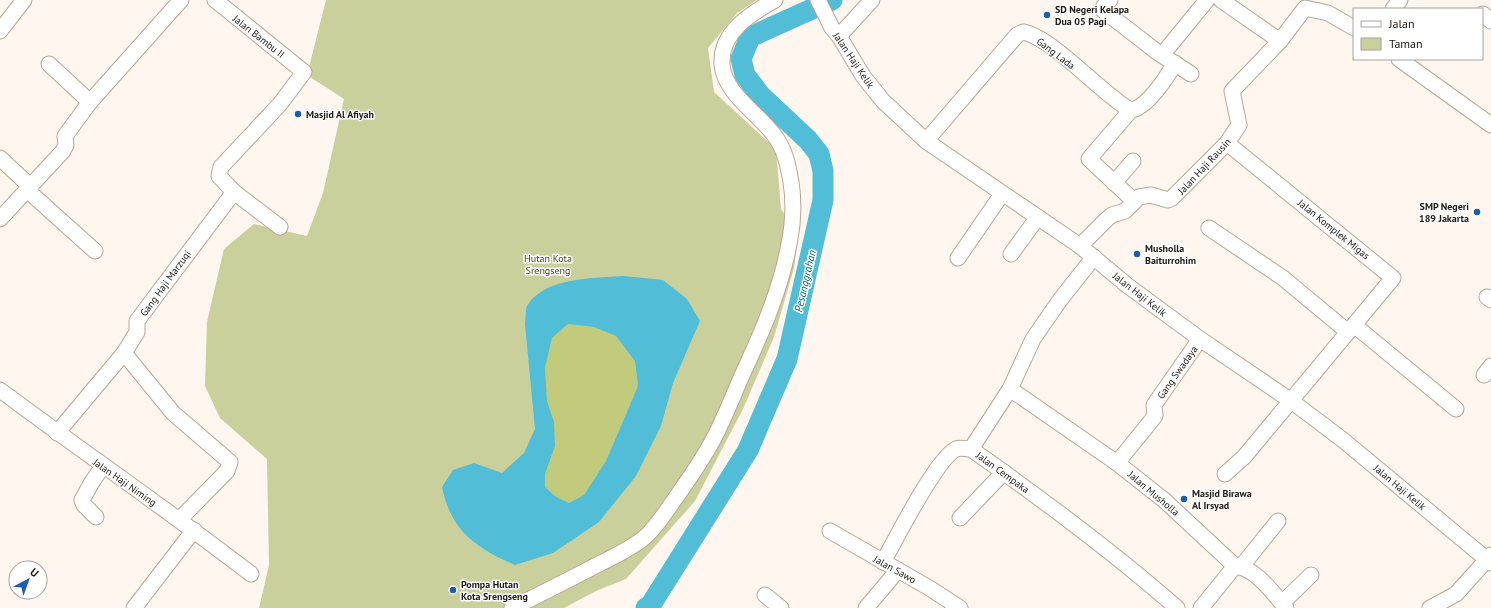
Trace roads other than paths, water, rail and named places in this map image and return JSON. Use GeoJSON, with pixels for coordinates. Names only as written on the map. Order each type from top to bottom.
{"type":"FeatureCollection","features":[{"type":"Feature","properties":{"kind":"street"},"geometry":{"type":"LineString","coordinates":[[0,31],[24,0]]}},
{"type":"Feature","properties":{"kind":"street"},"geometry":{"type":"LineString","coordinates":[[0,219],[63,151],[66,145],[65,136],[90,102],[181,0]]}},
{"type":"Feature","properties":{"kind":"street","name":"Jalan Bambu II"},"geometry":{"type":"LineString","coordinates":[[215,0],[304,73],[285,98],[219,170],[219,176],[234,192]]}},
{"type":"Feature","properties":{"kind":"street"},"geometry":{"type":"LineString","coordinates":[[512,608],[619,554],[646,536],[655,527],[690,479],[714,438],[767,320],[790,242],[792,184],[787,158],[776,137],[741,100],[725,76],[722,52],[725,43],[733,30],[759,9],[775,0]]}},
{"type":"Feature","properties":{"kind":"street","name":"Jalan Haji Kelik"},"geometry":{"type":"LineString","coordinates":[[818,0],[863,76],[882,101],[926,140],[1002,194],[1080,246],[1128,286],[1200,339],[1290,400],[1343,440],[1490,559]]}},
{"type":"Feature","properties":{"kind":"street"},"geometry":{"type":"LineString","coordinates":[[836,32],[872,0]]}},
{"type":"Feature","properties":{"kind":"street"},"geometry":{"type":"LineString","coordinates":[[1110,0],[1104,6],[1103,10],[1162,55],[1191,74]]}},
{"type":"Feature","properties":{"kind":"street"},"geometry":{"type":"LineString","coordinates":[[1162,55],[1207,0]]}},
{"type":"Feature","properties":{"kind":"street"},"geometry":{"type":"LineString","coordinates":[[1221,0],[1280,41]]}},
{"type":"Feature","properties":{"kind":"street"},"geometry":{"type":"LineString","coordinates":[[1394,8],[1400,0]]}},
{"type":"Feature","properties":{"kind":"street","name":"Jalan Haji Rausin"},"geometry":{"type":"LineString","coordinates":[[1080,246],[1112,215],[1125,211],[1139,197],[1151,195],[1168,200],[1172,198],[1227,143],[1239,125],[1232,91],[1280,41],[1308,4],[1328,13],[1353,27]]}},
{"type":"Feature","properties":{"kind":"street","name":"Gang Lada"},"geometry":{"type":"LineString","coordinates":[[926,140],[1017,35],[1023,32],[1034,36],[1056,51],[1101,88],[1132,110]]}},
{"type":"Feature","properties":{"kind":"street"},"geometry":{"type":"LineString","coordinates":[[1400,60],[1491,125]]}},
{"type":"Feature","properties":{"kind":"street"},"geometry":{"type":"LineString","coordinates":[[1134,201],[1090,161],[1089,157],[1132,110],[1137,109],[1148,102],[1176,63]]}},
{"type":"Feature","properties":{"kind":"street"},"geometry":{"type":"LineString","coordinates":[[49,64],[90,102]]}},
{"type":"Feature","properties":{"kind":"street","name":"Jalan Komplek Migas"},"geometry":{"type":"LineString","coordinates":[[1225,474],[1244,457],[1290,400],[1392,280],[1391,276],[1227,143]]}},
{"type":"Feature","properties":{"kind":"street"},"geometry":{"type":"LineString","coordinates":[[0,158],[95,251]]}},
{"type":"Feature","properties":{"kind":"street"},"geometry":{"type":"LineString","coordinates":[[1114,182],[1133,161]]}},
{"type":"Feature","properties":{"kind":"street"},"geometry":{"type":"LineString","coordinates":[[234,192],[280,227]]}},
{"type":"Feature","properties":{"kind":"street","name":"Gang Haji Marzuqi"},"geometry":{"type":"LineString","coordinates":[[57,432],[124,353],[137,332],[137,321],[234,192]]}},
{"type":"Feature","properties":{"kind":"street"},"geometry":{"type":"LineString","coordinates":[[958,258],[1002,194]]}},
{"type":"Feature","properties":{"kind":"street"},"geometry":{"type":"LineString","coordinates":[[1011,254],[1038,217]]}},
{"type":"Feature","properties":{"kind":"street"},"geometry":{"type":"LineString","coordinates":[[1209,228],[1283,278],[1456,409]]}},
{"type":"Feature","properties":{"kind":"street","name":"Jalan Cempaka"},"geometry":{"type":"LineString","coordinates":[[1094,257],[1060,300],[1033,340],[1010,389],[971,449],[1082,530],[1142,577],[1177,608]]}},
{"type":"Feature","properties":{"kind":"street","name":"Gang Swadaya"},"geometry":{"type":"LineString","coordinates":[[1117,463],[1155,416],[1154,405],[1200,339]]}},
{"type":"Feature","properties":{"kind":"street"},"geometry":{"type":"LineString","coordinates":[[124,353],[172,413],[230,462],[227,471],[180,519]]}},
{"type":"Feature","properties":{"kind":"street","name":"Jalan Musholla"},"geometry":{"type":"LineString","coordinates":[[1010,389],[1117,463],[1164,500],[1238,566],[1251,571],[1284,606]]}},
{"type":"Feature","properties":{"kind":"street","name":"Jalan Haji Niming"},"geometry":{"type":"LineString","coordinates":[[0,390],[103,466],[180,519],[251,574]]}},
{"type":"Feature","properties":{"kind":"street"},"geometry":{"type":"LineString","coordinates":[[883,562],[929,482],[945,458],[955,449],[971,449]]}},
{"type":"Feature","properties":{"kind":"street"},"geometry":{"type":"LineString","coordinates":[[96,517],[84,505],[82,500],[103,466]]}},
{"type":"Feature","properties":{"kind":"street"},"geometry":{"type":"LineString","coordinates":[[960,518],[1004,472]]}},
{"type":"Feature","properties":{"kind":"street"},"geometry":{"type":"LineString","coordinates":[[1201,608],[1278,521]]}},
{"type":"Feature","properties":{"kind":"street"},"geometry":{"type":"LineString","coordinates":[[134,608],[194,530]]}},
{"type":"Feature","properties":{"kind":"street","name":"Jalan Sawo"},"geometry":{"type":"LineString","coordinates":[[830,531],[960,608]]}},
{"type":"Feature","properties":{"kind":"street"},"geometry":{"type":"LineString","coordinates":[[1430,608],[1456,594],[1490,559]]}},
{"type":"Feature","properties":{"kind":"street"},"geometry":{"type":"LineString","coordinates":[[866,608],[898,570]]}},
{"type":"Feature","properties":{"kind":"street"},"geometry":{"type":"LineString","coordinates":[[1284,606],[1311,575]]}},
{"type":"Feature","properties":{"kind":"street"},"geometry":{"type":"LineString","coordinates":[[765,595],[781,608]]}},
{"type":"Feature","properties":{"kind":"water"},"geometry":{"type":"Polygon","coordinates":[[[624,276],[663,280],[687,299],[700,321],[673,383],[661,426],[636,476],[599,522],[553,553],[515,565],[488,552],[467,536],[459,527],[452,515],[446,502],[442,487],[453,470],[474,463],[502,473],[524,453],[535,429],[525,324],[527,306],[535,296],[545,289],[571,281],[624,276]],[[568,324],[552,338],[545,368],[547,401],[554,422],[555,446],[545,474],[545,487],[555,496],[569,503],[584,495],[606,461],[638,386],[635,361],[616,336],[594,327],[568,324]]]}},
{"type":"Feature","properties":{"kind":"waterway","name":"Pesanggrahan"},"geometry":{"type":"LineString","coordinates":[[646,608],[650,606],[748,450],[787,359],[823,200],[823,171],[819,154],[808,140],[761,96],[745,75],[741,59],[750,37],[832,0]]}},
{"type":"Feature","properties":{"kind":"place","name":"SD Negeri Kelapa Dua 05 Pagi"},"geometry":{"type":"Point","coordinates":[1047,15]}},
{"type":"Feature","properties":{"kind":"place","name":"Masjid Al Afiyah"},"geometry":{"type":"Point","coordinates":[298,114]}},
{"type":"Feature","properties":{"kind":"place","name":"SMP Negeri 189 Jakarta"},"geometry":{"type":"Point","coordinates":[1477,212]}},
{"type":"Feature","properties":{"kind":"place","name":"Musholla Baiturrohim"},"geometry":{"type":"Point","coordinates":[1137,254]}},
{"type":"Feature","properties":{"kind":"place","name":"Masjid Birawa Al Irsyad"},"geometry":{"type":"Point","coordinates":[1184,499]}},
{"type":"Feature","properties":{"kind":"place","name":"Pompa Hutan Kota Srengseng"},"geometry":{"type":"Point","coordinates":[453,590]}},
{"type":"Feature","properties":{"kind":"park label","name":"Hutan Kota Srengseng"},"geometry":{"type":"Point","coordinates":[548,264]}}]}
